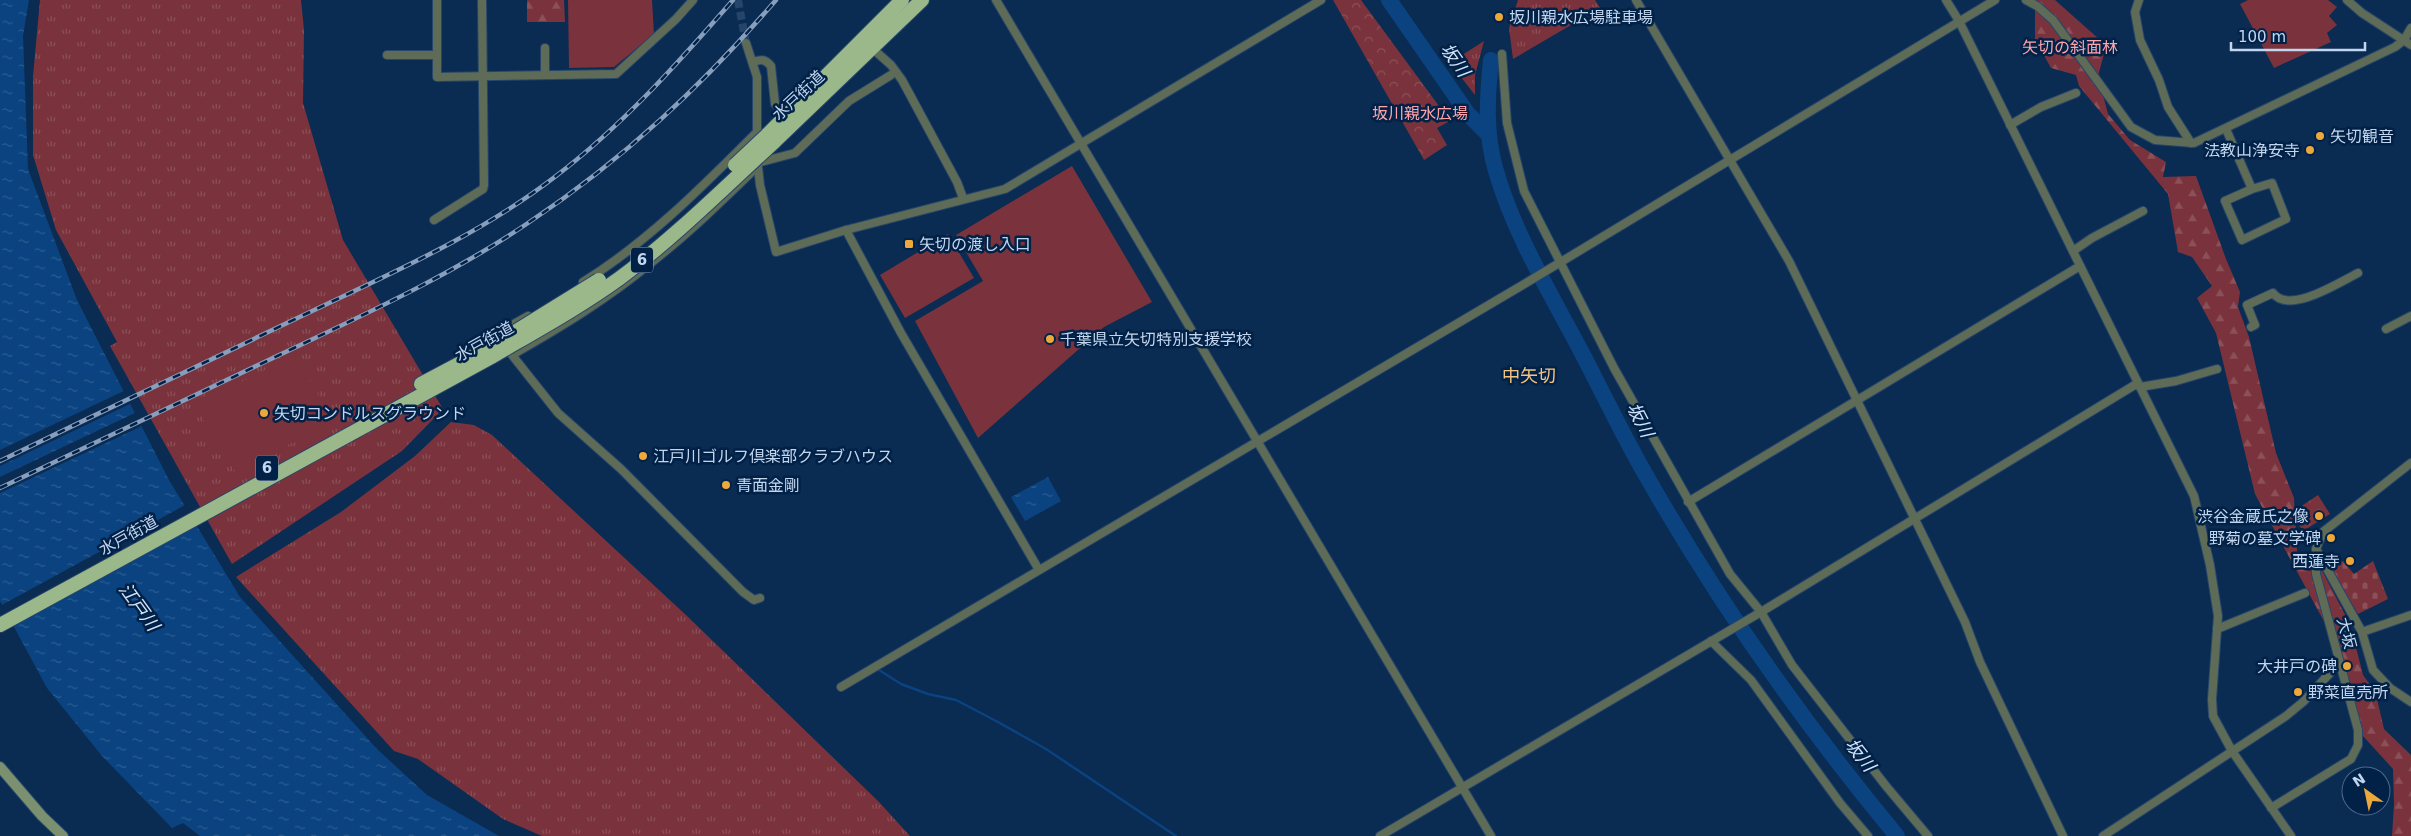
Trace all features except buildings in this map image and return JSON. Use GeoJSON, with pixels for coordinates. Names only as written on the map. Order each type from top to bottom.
{"type":"FeatureCollection","features":[{"type":"Feature","properties":{"kind":"highway","name":"水戸街道"},"geometry":{"type":"LineString","coordinates":[[0,625],[491,352],[566,314],[620,278],[668,239],[786,115],[902,0]]}},
{"type":"Feature","properties":{"kind":"highway","name":"水戸街道"},"geometry":{"type":"LineString","coordinates":[[766,136],[873,49],[922,0]]}},
{"type":"Feature","properties":{"kind":"highway","name":"水戸街道"},"geometry":{"type":"LineString","coordinates":[[0,615],[462,368]]}},
{"type":"Feature","properties":{"kind":"main road"},"geometry":{"type":"LineString","coordinates":[[0,767],[42,816],[63,836]]}},
{"type":"Feature","properties":{"kind":"street"},"geometry":{"type":"LineString","coordinates":[[437,0],[437,77],[616,74],[676,19],[693,0]]}},
{"type":"Feature","properties":{"kind":"street"},"geometry":{"type":"LineString","coordinates":[[434,220],[483,189],[482,0]]}},
{"type":"Feature","properties":{"kind":"street"},"geometry":{"type":"LineString","coordinates":[[996,0],[1491,836]]}},
{"type":"Feature","properties":{"kind":"street"},"geometry":{"type":"LineString","coordinates":[[746,43],[757,77],[766,136],[757,165],[776,252],[846,230],[963,198],[987,195],[1005,189],[1321,0]]}},
{"type":"Feature","properties":{"kind":"street"},"geometry":{"type":"LineString","coordinates":[[1636,0],[1789,261],[1965,622],[1980,662],[2063,836]]}},
{"type":"Feature","properties":{"kind":"street"},"geometry":{"type":"LineString","coordinates":[[1946,0],[1959,21],[2194,496],[2217,602],[2213,716],[2232,750],[2291,836]]}},
{"type":"Feature","properties":{"kind":"street"},"geometry":{"type":"LineString","coordinates":[[841,687],[1559,264],[1995,0]]}},
{"type":"Feature","properties":{"kind":"street"},"geometry":{"type":"LineString","coordinates":[[2026,0],[2037,6],[2053,20],[2087,64],[2131,127],[2155,140],[2191,143],[2226,129],[2408,42]]}},
{"type":"Feature","properties":{"kind":"street"},"geometry":{"type":"LineString","coordinates":[[2139,0],[2135,12],[2140,40],[2159,80],[2168,107],[2191,143]]}},
{"type":"Feature","properties":{"kind":"street"},"geometry":{"type":"LineString","coordinates":[[2346,0],[2362,13],[2408,42]]}},
{"type":"Feature","properties":{"kind":"street"},"geometry":{"type":"LineString","coordinates":[[2408,42],[2411,28]]}},
{"type":"Feature","properties":{"kind":"street"},"geometry":{"type":"LineString","coordinates":[[544,75],[545,48]]}},
{"type":"Feature","properties":{"kind":"street"},"geometry":{"type":"LineString","coordinates":[[873,49],[891,65],[902,80],[957,182],[963,198]]}},
{"type":"Feature","properties":{"kind":"street"},"geometry":{"type":"LineString","coordinates":[[1502,54],[1506,123],[1524,191],[1559,264],[1614,368],[1730,574],[1759,613],[1792,665],[1928,836]]}},
{"type":"Feature","properties":{"kind":"street"},"geometry":{"type":"LineString","coordinates":[[387,55],[437,55]]}},
{"type":"Feature","properties":{"kind":"street"},"geometry":{"type":"LineString","coordinates":[[753,62],[760,59],[772,66],[775,104],[786,115]]}},
{"type":"Feature","properties":{"kind":"street"},"geometry":{"type":"LineString","coordinates":[[760,598],[754,600],[743,592],[621,469],[558,413],[512,355],[598,303],[652,263],[702,220],[757,165],[795,153],[849,101],[891,75]]}},
{"type":"Feature","properties":{"kind":"street"},"geometry":{"type":"LineString","coordinates":[[2010,126],[2041,107],[2076,93]]}},
{"type":"Feature","properties":{"kind":"street"},"geometry":{"type":"LineString","coordinates":[[2226,129],[2252,189]]}},
{"type":"Feature","properties":{"kind":"street"},"geometry":{"type":"LineString","coordinates":[[498,333],[579,285],[621,255],[766,136]]}},
{"type":"Feature","properties":{"kind":"street"},"geometry":{"type":"LineString","coordinates":[[2272,183],[2286,219],[2242,240],[2225,201],[2252,189],[2272,183]]}},
{"type":"Feature","properties":{"kind":"street"},"geometry":{"type":"LineString","coordinates":[[2073,251],[2092,238],[2143,211]]}},
{"type":"Feature","properties":{"kind":"street"},"geometry":{"type":"LineString","coordinates":[[846,230],[901,333],[1039,570]]}},
{"type":"Feature","properties":{"kind":"street"},"geometry":{"type":"LineString","coordinates":[[1688,502],[2080,266]]}},
{"type":"Feature","properties":{"kind":"street"},"geometry":{"type":"LineString","coordinates":[[2251,327],[2255,325],[2247,305],[2273,293],[2282,300],[2310,297],[2358,273]]}},
{"type":"Feature","properties":{"kind":"street"},"geometry":{"type":"LineString","coordinates":[[2386,329],[2411,316]]}},
{"type":"Feature","properties":{"kind":"street"},"geometry":{"type":"LineString","coordinates":[[1380,836],[1759,613],[2139,385],[2176,381],[2217,369]]}},
{"type":"Feature","properties":{"kind":"street"},"geometry":{"type":"LineString","coordinates":[[2411,463],[2323,532],[2316,549],[2362,632],[2373,670],[2390,688],[2411,702]]}},
{"type":"Feature","properties":{"kind":"street","name":"大坂"},"geometry":{"type":"LineString","coordinates":[[2272,808],[2351,759],[2358,745],[2358,730],[2316,574],[2316,549]]}},
{"type":"Feature","properties":{"kind":"street"},"geometry":{"type":"LineString","coordinates":[[2217,629],[2305,593]]}},
{"type":"Feature","properties":{"kind":"street"},"geometry":{"type":"LineString","coordinates":[[2362,632],[2411,615]]}},
{"type":"Feature","properties":{"kind":"street"},"geometry":{"type":"LineString","coordinates":[[1714,639],[1751,680],[1840,803],[1868,836]]}},
{"type":"Feature","properties":{"kind":"street"},"geometry":{"type":"LineString","coordinates":[[2102,836],[2286,716],[2303,702],[2331,672]]}},
{"type":"Feature","properties":{"kind":"green space"},"geometry":{"type":"Polygon","coordinates":[[[40,0],[301,0],[304,30],[303,103],[343,240],[443,409],[402,451],[232,564],[110,346],[117,342],[56,230],[33,155],[33,76],[40,0]]]}},
{"type":"Feature","properties":{"kind":"green space"},"geometry":{"type":"Polygon","coordinates":[[[527,0],[564,0],[565,22],[527,22],[527,0]]]}},
{"type":"Feature","properties":{"kind":"green space"},"geometry":{"type":"Polygon","coordinates":[[[568,0],[652,0],[654,34],[614,67],[569,68],[568,0]]]}},
{"type":"Feature","properties":{"kind":"green space","name":"坂川親水広場"},"geometry":{"type":"Polygon","coordinates":[[[1333,0],[1361,0],[1450,121],[1437,128],[1447,145],[1424,160],[1333,0]]]}},
{"type":"Feature","properties":{"kind":"green space"},"geometry":{"type":"Polygon","coordinates":[[[1518,0],[1595,0],[1600,8],[1513,59],[1509,28],[1518,0]]]}},
{"type":"Feature","properties":{"kind":"green space","name":"矢切の斜面林"},"geometry":{"type":"Polygon","coordinates":[[[2035,0],[2055,0],[2100,40],[2104,54],[2098,76],[2108,114],[2130,140],[2166,162],[2163,177],[2196,176],[2240,292],[2238,307],[2249,337],[2276,453],[2294,498],[2297,551],[2309,566],[2318,563],[2350,624],[2363,675],[2373,689],[2377,699],[2384,729],[2411,755],[2411,836],[2392,836],[2394,804],[2393,769],[2363,736],[2339,649],[2255,494],[2216,333],[2197,298],[2212,286],[2192,257],[2178,252],[2168,194],[2079,86],[2076,75],[2051,68],[2035,39],[2035,0]]]}},
{"type":"Feature","properties":{"kind":"green space"},"geometry":{"type":"Polygon","coordinates":[[[2248,0],[2328,0],[2337,7],[2329,16],[2337,25],[2327,33],[2331,42],[2274,68],[2240,4],[2248,0]]]}},
{"type":"Feature","properties":{"kind":"green space"},"geometry":{"type":"Polygon","coordinates":[[[1484,41],[1475,75],[1475,95],[1450,63],[1484,41]]]}},
{"type":"Feature","properties":{"kind":"green space"},"geometry":{"type":"Polygon","coordinates":[[[1072,166],[1152,302],[1104,327],[978,438],[915,321],[983,281],[956,235],[1072,166]]]}},
{"type":"Feature","properties":{"kind":"green space"},"geometry":{"type":"Polygon","coordinates":[[[948,234],[974,278],[905,318],[880,275],[948,234]]]}},
{"type":"Feature","properties":{"kind":"green space","name":"矢切コンドルスグラウンド"},"geometry":{"type":"Polygon","coordinates":[[[294,355],[334,420],[236,473],[195,406],[294,355]]]}},
{"type":"Feature","properties":{"kind":"green space"},"geometry":{"type":"Polygon","coordinates":[[[451,422],[474,425],[492,435],[687,616],[879,802],[910,836],[542,836],[503,819],[418,759],[394,751],[236,577],[341,512],[415,456],[451,422]]]}},
{"type":"Feature","properties":{"kind":"green space"},"geometry":{"type":"Polygon","coordinates":[[[2318,495],[2330,514],[2303,531],[2291,513],[2318,495]]]}},
{"type":"Feature","properties":{"kind":"green space"},"geometry":{"type":"Polygon","coordinates":[[[2336,558],[2341,562],[2343,561],[2354,574],[2373,561],[2388,599],[2358,614],[2328,564],[2336,558]]]}},
{"type":"Feature","properties":{"kind":"water","name":"江戸川"},"geometry":{"type":"Polygon","coordinates":[[[0,0],[29,0],[23,36],[28,169],[77,300],[169,480],[240,597],[377,749],[427,795],[499,836],[200,836],[183,823],[172,828],[102,756],[47,688],[0,601],[0,0]]]}},
{"type":"Feature","properties":{"kind":"water"},"geometry":{"type":"Polygon","coordinates":[[[1048,477],[1061,501],[1025,521],[1011,497],[1048,477]]]}},
{"type":"Feature","properties":{"kind":"pier"},"geometry":{"type":"Polygon","coordinates":[[[126,390],[132,403],[0,466],[0,450],[126,390]]]}},
{"type":"Feature","properties":{"kind":"pier"},"geometry":{"type":"Polygon","coordinates":[[[137,412],[144,425],[0,493],[0,477],[137,412]]]}},
{"type":"Feature","properties":{"kind":"pier"},"geometry":{"type":"Polygon","coordinates":[[[187,504],[199,525],[11,627],[0,606],[187,504]]]}},
{"type":"Feature","properties":{"kind":"waterway","name":"坂川"},"geometry":{"type":"LineString","coordinates":[[1389,0],[1468,114],[1488,134]]}},
{"type":"Feature","properties":{"kind":"waterway","name":"坂川"},"geometry":{"type":"LineString","coordinates":[[1491,60],[1488,116],[1492,157],[1513,218],[1546,287],[1624,436],[1707,576],[1766,665],[1798,709],[1897,836]]}},
{"type":"Feature","properties":{"kind":"waterway"},"geometry":{"type":"LineString","coordinates":[[879,670],[901,684],[928,694],[956,700],[998,722],[1046,749],[1176,836]]}},
{"type":"Feature","properties":{"kind":"tunnel"},"geometry":{"type":"LineString","coordinates":[[738,0],[746,43]]}},
{"type":"Feature","properties":{"kind":"railway"},"geometry":{"type":"LineString","coordinates":[[0,461],[405,267],[498,216],[556,176],[627,115],[733,0]]}},
{"type":"Feature","properties":{"kind":"railway"},"geometry":{"type":"LineString","coordinates":[[0,488],[384,305],[443,275],[500,241],[563,199],[660,120],[719,63],[776,0]]}},
{"type":"Feature","properties":{"kind":"place","name":"坂川親水広場駐車場"},"geometry":{"type":"Point","coordinates":[1499,17]}},
{"type":"Feature","properties":{"kind":"place","name":"矢切観音"},"geometry":{"type":"Point","coordinates":[2320,136]}},
{"type":"Feature","properties":{"kind":"place","name":"法教山浄安寺"},"geometry":{"type":"Point","coordinates":[2310,150]}},
{"type":"Feature","properties":{"kind":"place","name":"矢切の渡し入口"},"geometry":{"type":"Point","coordinates":[909,244]}},
{"type":"Feature","properties":{"kind":"place","name":"千葉県立矢切特別支援学校"},"geometry":{"type":"Point","coordinates":[1050,339]}},
{"type":"Feature","properties":{"kind":"place","name":"矢切コンドルスグラウンド"},"geometry":{"type":"Point","coordinates":[264,413]}},
{"type":"Feature","properties":{"kind":"place","name":"江戸川ゴルフ倶楽部クラブハウス"},"geometry":{"type":"Point","coordinates":[643,456]}},
{"type":"Feature","properties":{"kind":"place","name":"青面金剛"},"geometry":{"type":"Point","coordinates":[726,485]}},
{"type":"Feature","properties":{"kind":"place","name":"渋谷金蔵氏之像"},"geometry":{"type":"Point","coordinates":[2319,516]}},
{"type":"Feature","properties":{"kind":"place","name":"野菊の墓文学碑"},"geometry":{"type":"Point","coordinates":[2331,538]}},
{"type":"Feature","properties":{"kind":"place","name":"西蓮寺"},"geometry":{"type":"Point","coordinates":[2350,561]}},
{"type":"Feature","properties":{"kind":"place","name":"大井戸の碑"},"geometry":{"type":"Point","coordinates":[2347,666]}},
{"type":"Feature","properties":{"kind":"place","name":"野菜直売所"},"geometry":{"type":"Point","coordinates":[2298,692]}},
{"type":"Feature","properties":{"kind":"district","name":"中矢切"},"geometry":{"type":"Point","coordinates":[1529,376]}}]}
